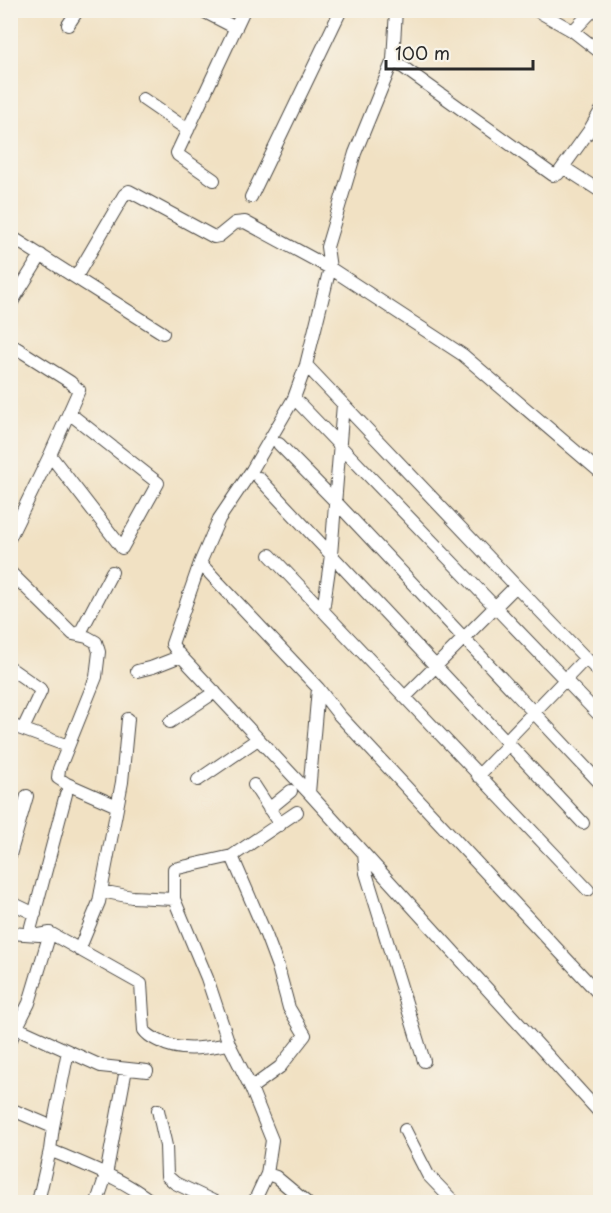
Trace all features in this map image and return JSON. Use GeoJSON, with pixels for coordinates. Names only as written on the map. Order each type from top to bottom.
{"type":"FeatureCollection","features":[{"type":"Feature","properties":{"kind":"street"},"geometry":{"type":"LineString","coordinates":[[68,25],[78,10]]}},
{"type":"Feature","properties":{"kind":"street"},"geometry":{"type":"LineString","coordinates":[[201,10],[236,28]]}},
{"type":"Feature","properties":{"kind":"street"},"geometry":{"type":"LineString","coordinates":[[214,180],[177,153],[244,10]]}},
{"type":"Feature","properties":{"kind":"street"},"geometry":{"type":"LineString","coordinates":[[251,197],[341,10]]}},
{"type":"Feature","properties":{"kind":"street"},"geometry":{"type":"LineString","coordinates":[[396,10],[393,60],[355,153],[327,248],[330,268],[306,365],[294,398],[252,470],[219,519],[200,563],[172,644],[600,1113]]}},
{"type":"Feature","properties":{"kind":"street"},"geometry":{"type":"LineString","coordinates":[[536,10],[573,31],[600,52]]}},
{"type":"Feature","properties":{"kind":"street"},"geometry":{"type":"LineString","coordinates":[[573,31],[593,10]]}},
{"type":"Feature","properties":{"kind":"street"},"geometry":{"type":"LineString","coordinates":[[393,60],[553,175],[558,174],[600,112]]}},
{"type":"Feature","properties":{"kind":"street"},"geometry":{"type":"LineString","coordinates":[[143,99],[188,130]]}},
{"type":"Feature","properties":{"kind":"street"},"geometry":{"type":"LineString","coordinates":[[563,167],[600,191]]}},
{"type":"Feature","properties":{"kind":"street"},"geometry":{"type":"LineString","coordinates":[[76,277],[129,190],[214,237],[219,236],[235,223],[245,222],[330,268],[462,356],[600,472]]}},
{"type":"Feature","properties":{"kind":"street"},"geometry":{"type":"LineString","coordinates":[[10,236],[163,333]]}},
{"type":"Feature","properties":{"kind":"street"},"geometry":{"type":"LineString","coordinates":[[10,305],[40,255]]}},
{"type":"Feature","properties":{"kind":"street"},"geometry":{"type":"LineString","coordinates":[[10,344],[79,390],[10,537]]}},
{"type":"Feature","properties":{"kind":"street"},"geometry":{"type":"LineString","coordinates":[[306,365],[600,673]]}},
{"type":"Feature","properties":{"kind":"street"},"geometry":{"type":"LineString","coordinates":[[294,398],[600,716]]}},
{"type":"Feature","properties":{"kind":"street"},"geometry":{"type":"LineString","coordinates":[[323,611],[331,555],[343,404]]}},
{"type":"Feature","properties":{"kind":"street"},"geometry":{"type":"LineString","coordinates":[[50,455],[122,548],[158,483],[69,413]]}},
{"type":"Feature","properties":{"kind":"street"},"geometry":{"type":"LineString","coordinates":[[279,444],[600,783]]}},
{"type":"Feature","properties":{"kind":"street"},"geometry":{"type":"LineString","coordinates":[[259,478],[583,823]]}},
{"type":"Feature","properties":{"kind":"street"},"geometry":{"type":"LineString","coordinates":[[270,555],[588,890]]}},
{"type":"Feature","properties":{"kind":"street"},"geometry":{"type":"LineString","coordinates":[[200,563],[600,995]]}},
{"type":"Feature","properties":{"kind":"street"},"geometry":{"type":"LineString","coordinates":[[10,572],[72,634],[87,637],[96,642],[99,652],[96,677],[59,769],[58,778],[66,784],[117,806]]}},
{"type":"Feature","properties":{"kind":"street"},"geometry":{"type":"LineString","coordinates":[[79,635],[112,572]]}},
{"type":"Feature","properties":{"kind":"street"},"geometry":{"type":"LineString","coordinates":[[405,697],[516,586]]}},
{"type":"Feature","properties":{"kind":"street"},"geometry":{"type":"LineString","coordinates":[[137,671],[153,668],[181,656]]}},
{"type":"Feature","properties":{"kind":"street"},"geometry":{"type":"LineString","coordinates":[[478,776],[533,712],[586,658]]}},
{"type":"Feature","properties":{"kind":"street"},"geometry":{"type":"LineString","coordinates":[[10,668],[41,691],[23,729]]}},
{"type":"Feature","properties":{"kind":"street"},"geometry":{"type":"LineString","coordinates":[[309,794],[318,688]]}},
{"type":"Feature","properties":{"kind":"street"},"geometry":{"type":"LineString","coordinates":[[170,722],[214,692]]}},
{"type":"Feature","properties":{"kind":"street"},"geometry":{"type":"LineString","coordinates":[[79,950],[99,902],[122,782],[128,719]]}},
{"type":"Feature","properties":{"kind":"street"},"geometry":{"type":"LineString","coordinates":[[10,723],[68,746]]}},
{"type":"Feature","properties":{"kind":"street"},"geometry":{"type":"LineString","coordinates":[[198,780],[258,739]]}},
{"type":"Feature","properties":{"kind":"street"},"geometry":{"type":"LineString","coordinates":[[254,785],[280,825]]}},
{"type":"Feature","properties":{"kind":"street"},"geometry":{"type":"LineString","coordinates":[[270,809],[291,791]]}},
{"type":"Feature","properties":{"kind":"street"},"geometry":{"type":"LineString","coordinates":[[29,934],[66,794]]}},
{"type":"Feature","properties":{"kind":"street"},"geometry":{"type":"LineString","coordinates":[[10,855],[27,796]]}},
{"type":"Feature","properties":{"kind":"street"},"geometry":{"type":"LineString","coordinates":[[254,1203],[267,1173],[272,1140],[251,1088],[229,1044],[207,978],[174,899],[174,869],[232,856],[297,812]]}},
{"type":"Feature","properties":{"kind":"street"},"geometry":{"type":"LineString","coordinates":[[364,854],[366,873],[424,1061]]}},
{"type":"Feature","properties":{"kind":"street"},"geometry":{"type":"LineString","coordinates":[[232,856],[270,945],[289,1008],[305,1035],[280,1067],[251,1088]]}},
{"type":"Feature","properties":{"kind":"street"},"geometry":{"type":"LineString","coordinates":[[101,891],[132,897],[174,899]]}},
{"type":"Feature","properties":{"kind":"street"},"geometry":{"type":"LineString","coordinates":[[10,902],[35,914]]}},
{"type":"Feature","properties":{"kind":"street"},"geometry":{"type":"LineString","coordinates":[[10,933],[39,935],[50,933],[141,984],[144,1030],[147,1035],[169,1046],[196,1050],[229,1044]]}},
{"type":"Feature","properties":{"kind":"street"},"geometry":{"type":"LineString","coordinates":[[10,1041],[29,1003],[50,933]]}},
{"type":"Feature","properties":{"kind":"street"},"geometry":{"type":"LineString","coordinates":[[17,1028],[100,1066],[147,1071]]}},
{"type":"Feature","properties":{"kind":"street"},"geometry":{"type":"LineString","coordinates":[[38,1203],[68,1051]]}},
{"type":"Feature","properties":{"kind":"street"},"geometry":{"type":"LineString","coordinates":[[97,1203],[106,1174],[126,1069]]}},
{"type":"Feature","properties":{"kind":"street"},"geometry":{"type":"LineString","coordinates":[[158,1110],[166,1146],[168,1176],[175,1183],[215,1203]]}},
{"type":"Feature","properties":{"kind":"street"},"geometry":{"type":"LineString","coordinates":[[10,1111],[53,1127]]}},
{"type":"Feature","properties":{"kind":"street"},"geometry":{"type":"LineString","coordinates":[[405,1130],[428,1175],[454,1203]]}},
{"type":"Feature","properties":{"kind":"street"},"geometry":{"type":"LineString","coordinates":[[50,1150],[116,1178],[152,1203]]}},
{"type":"Feature","properties":{"kind":"street"},"geometry":{"type":"LineString","coordinates":[[267,1173],[276,1177],[306,1203]]}}]}
